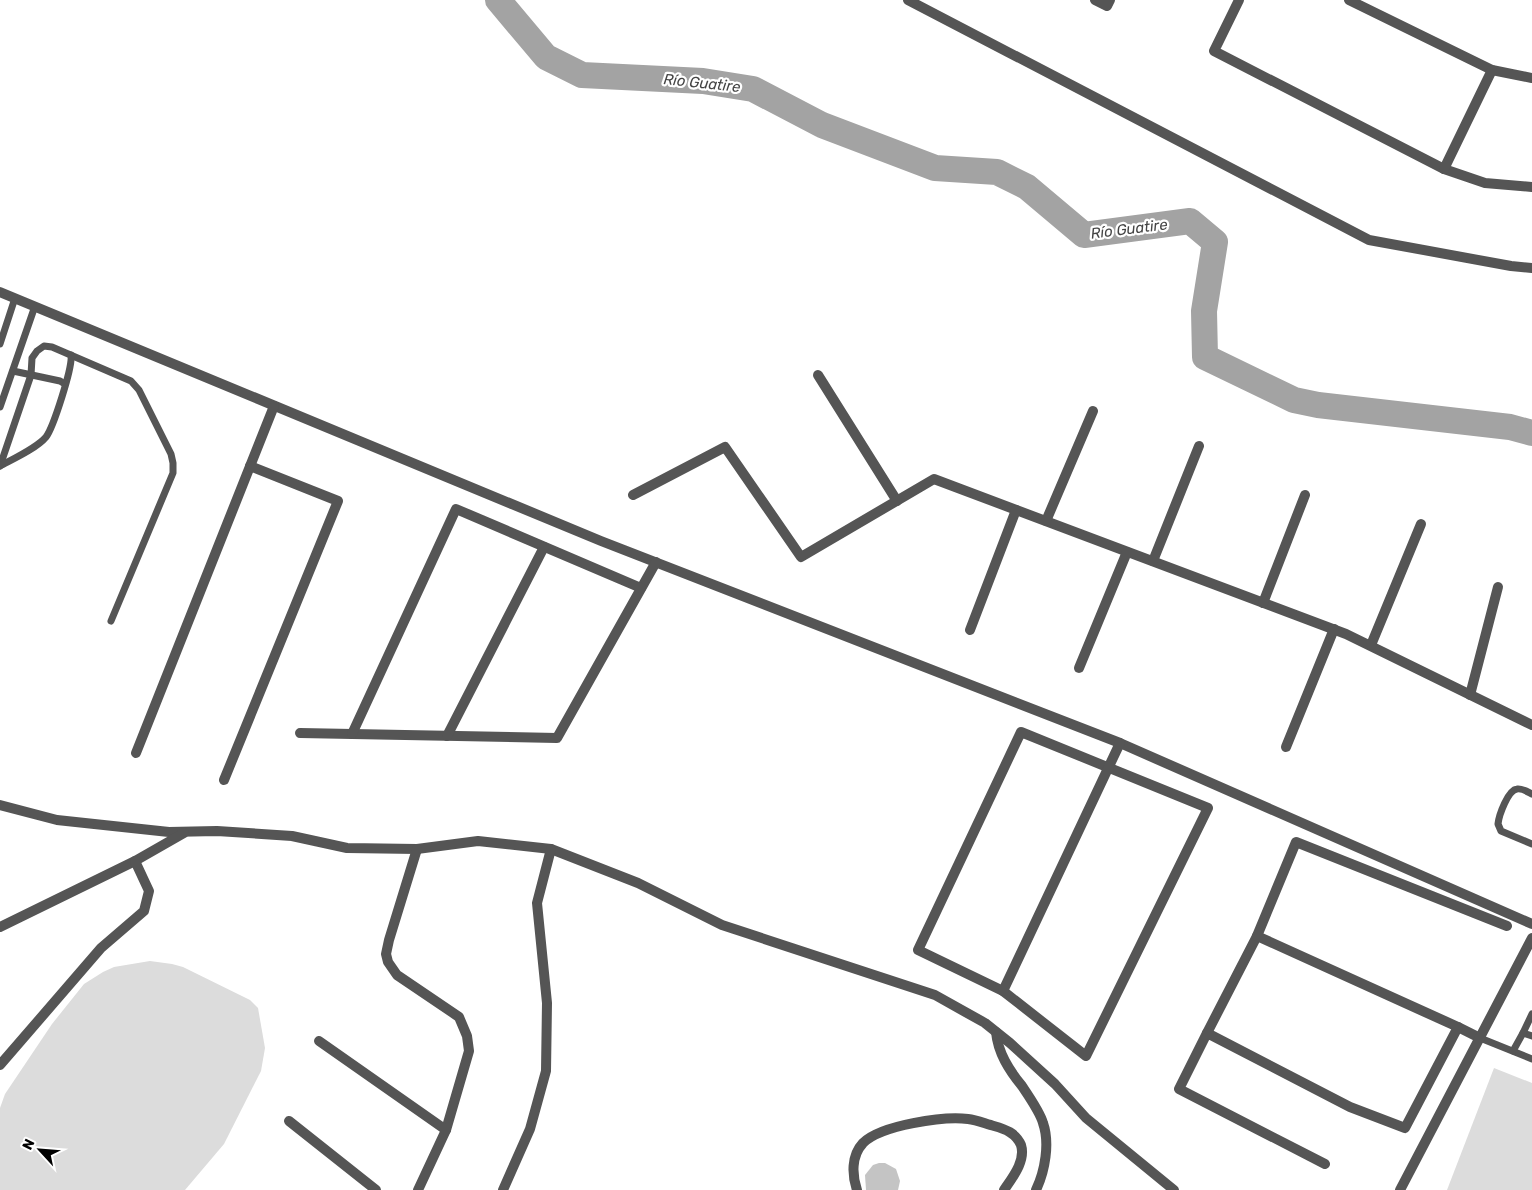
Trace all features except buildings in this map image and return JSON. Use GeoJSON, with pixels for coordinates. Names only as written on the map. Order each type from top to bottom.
{"type":"FeatureCollection","features":[{"type":"Feature","properties":{"kind":"street"},"geometry":{"type":"LineString","coordinates":[[908,0],[1368,240],[1511,266],[1532,268]]}},
{"type":"Feature","properties":{"kind":"street"},"geometry":{"type":"LineString","coordinates":[[1095,0],[1107,6],[1110,0]]}},
{"type":"Feature","properties":{"kind":"street"},"geometry":{"type":"LineString","coordinates":[[1238,0],[1214,51],[1444,169],[1485,183],[1532,187]]}},
{"type":"Feature","properties":{"kind":"street"},"geometry":{"type":"LineString","coordinates":[[1349,0],[1492,70],[1532,78]]}},
{"type":"Feature","properties":{"kind":"street"},"geometry":{"type":"LineString","coordinates":[[1444,169],[1492,70]]}},
{"type":"Feature","properties":{"kind":"street"},"geometry":{"type":"LineString","coordinates":[[0,292],[656,562],[1120,743],[1532,924]]}},
{"type":"Feature","properties":{"kind":"street"},"geometry":{"type":"LineString","coordinates":[[818,375],[897,501]]}},
{"type":"Feature","properties":{"kind":"street"},"geometry":{"type":"LineString","coordinates":[[136,753],[274,406]]}},
{"type":"Feature","properties":{"kind":"street"},"geometry":{"type":"LineString","coordinates":[[1046,521],[1093,411]]}},
{"type":"Feature","properties":{"kind":"street"},"geometry":{"type":"LineString","coordinates":[[1153,561],[1199,446]]}},
{"type":"Feature","properties":{"kind":"street"},"geometry":{"type":"LineString","coordinates":[[633,495],[725,447],[801,557],[934,479],[1334,629],[1371,645],[1532,725]]}},
{"type":"Feature","properties":{"kind":"street"},"geometry":{"type":"LineString","coordinates":[[224,780],[338,501],[250,466]]}},
{"type":"Feature","properties":{"kind":"street"},"geometry":{"type":"LineString","coordinates":[[1263,603],[1305,495]]}},
{"type":"Feature","properties":{"kind":"street"},"geometry":{"type":"LineString","coordinates":[[352,734],[456,509],[641,588]]}},
{"type":"Feature","properties":{"kind":"street"},"geometry":{"type":"LineString","coordinates":[[970,630],[1016,510]]}},
{"type":"Feature","properties":{"kind":"street"},"geometry":{"type":"LineString","coordinates":[[1371,645],[1421,524]]}},
{"type":"Feature","properties":{"kind":"street"},"geometry":{"type":"LineString","coordinates":[[447,736],[544,547]]}},
{"type":"Feature","properties":{"kind":"street"},"geometry":{"type":"LineString","coordinates":[[1079,668],[1127,552]]}},
{"type":"Feature","properties":{"kind":"street"},"geometry":{"type":"LineString","coordinates":[[300,732],[557,738],[656,562]]}},
{"type":"Feature","properties":{"kind":"street"},"geometry":{"type":"LineString","coordinates":[[1470,695],[1498,587]]}},
{"type":"Feature","properties":{"kind":"street"},"geometry":{"type":"LineString","coordinates":[[1286,747],[1334,629]]}},
{"type":"Feature","properties":{"kind":"street"},"geometry":{"type":"LineString","coordinates":[[1021,732],[1208,808],[1086,1056],[1004,991],[918,950],[1021,732]]}},
{"type":"Feature","properties":{"kind":"street"},"geometry":{"type":"LineString","coordinates":[[1004,991],[1120,743]]}},
{"type":"Feature","properties":{"kind":"street"},"geometry":{"type":"LineString","coordinates":[[0,806],[57,820],[169,832],[217,831],[292,836],[347,848],[417,849],[478,841],[551,849],[638,883],[722,925],[935,995],[985,1022],[1055,1084],[1086,1118],[1174,1190]]}},
{"type":"Feature","properties":{"kind":"street"},"geometry":{"type":"LineString","coordinates":[[0,927],[135,861],[187,832]]}},
{"type":"Feature","properties":{"kind":"street"},"geometry":{"type":"LineString","coordinates":[[1325,1164],[1179,1089],[1257,936],[1296,842],[1507,926]]}},
{"type":"Feature","properties":{"kind":"street"},"geometry":{"type":"LineString","coordinates":[[417,849],[389,940],[386,954],[388,962],[396,975],[459,1017],[467,1036],[469,1051],[446,1130],[418,1190]]}},
{"type":"Feature","properties":{"kind":"street"},"geometry":{"type":"LineString","coordinates":[[502,1190],[530,1129],[546,1071],[547,1003],[537,903],[551,849]]}},
{"type":"Feature","properties":{"kind":"street"},"geometry":{"type":"LineString","coordinates":[[0,1065],[101,948],[144,912],[149,891],[135,861]]}},
{"type":"Feature","properties":{"kind":"street"},"geometry":{"type":"LineString","coordinates":[[1257,936],[1480,1038]]}},
{"type":"Feature","properties":{"kind":"street"},"geometry":{"type":"LineString","coordinates":[[1400,1190],[1532,938]]}},
{"type":"Feature","properties":{"kind":"street"},"geometry":{"type":"LineString","coordinates":[[1207,1033],[1350,1107],[1405,1128],[1458,1027]]}},
{"type":"Feature","properties":{"kind":"street"},"geometry":{"type":"LineString","coordinates":[[996,1032],[997,1044],[1012,1075],[1023,1088],[1043,1122],[1047,1142],[1044,1164],[1036,1190]]}},
{"type":"Feature","properties":{"kind":"street"},"geometry":{"type":"LineString","coordinates":[[319,1041],[446,1130]]}},
{"type":"Feature","properties":{"kind":"street"},"geometry":{"type":"LineString","coordinates":[[856,1190],[853,1164],[857,1151],[870,1138],[911,1124],[969,1119],[1005,1129],[1013,1134],[1021,1146],[1017,1172],[1004,1190]]}},
{"type":"Feature","properties":{"kind":"street"},"geometry":{"type":"LineString","coordinates":[[289,1121],[376,1190]]}},
{"type":"Feature","properties":{"kind":"lane"},"geometry":{"type":"LineString","coordinates":[[0,344],[14,298]]}},
{"type":"Feature","properties":{"kind":"lane"},"geometry":{"type":"LineString","coordinates":[[0,407],[35,306]]}},
{"type":"Feature","properties":{"kind":"lane"},"geometry":{"type":"LineString","coordinates":[[71,355],[70,372],[46,436],[20,456],[0,466],[31,375],[32,358],[44,346],[52,347],[71,355],[131,381],[139,390],[174,463],[173,472],[111,621]]}},
{"type":"Feature","properties":{"kind":"lane"},"geometry":{"type":"LineString","coordinates":[[13,371],[60,381],[65,384]]}},
{"type":"Feature","properties":{"kind":"lane"},"geometry":{"type":"LineString","coordinates":[[1532,794],[1520,789],[1510,792],[1498,824],[1501,830],[1532,844]]}},
{"type":"Feature","properties":{"kind":"lane"},"geometry":{"type":"LineString","coordinates":[[1513,1051],[1532,1014]]}},
{"type":"Feature","properties":{"kind":"lane"},"geometry":{"type":"LineString","coordinates":[[1523,1033],[1532,1036]]}},
{"type":"Feature","properties":{"kind":"lane"},"geometry":{"type":"LineString","coordinates":[[1480,1038],[1532,1058]]}},
{"type":"Feature","properties":{"kind":"shaded area"},"geometry":{"type":"Polygon","coordinates":[[[150,961],[183,967],[250,1000],[258,1008],[265,1048],[261,1071],[224,1144],[185,1190],[0,1190],[0,1108],[5,1094],[52,1024],[84,984],[114,967],[150,961]]]}},
{"type":"Feature","properties":{"kind":"shaded area"},"geometry":{"type":"Polygon","coordinates":[[[1494,1068],[1532,1083],[1532,1190],[1447,1190],[1494,1068]]]}},
{"type":"Feature","properties":{"kind":"waterway","name":"Río Guatire"},"geometry":{"type":"LineString","coordinates":[[498,0],[546,57],[582,75],[703,81],[753,89],[822,125],[935,168],[997,172],[1027,187],[1084,235],[1190,221],[1215,242],[1204,311],[1205,357],[1294,400],[1318,405],[1510,427],[1532,433]]}}]}
